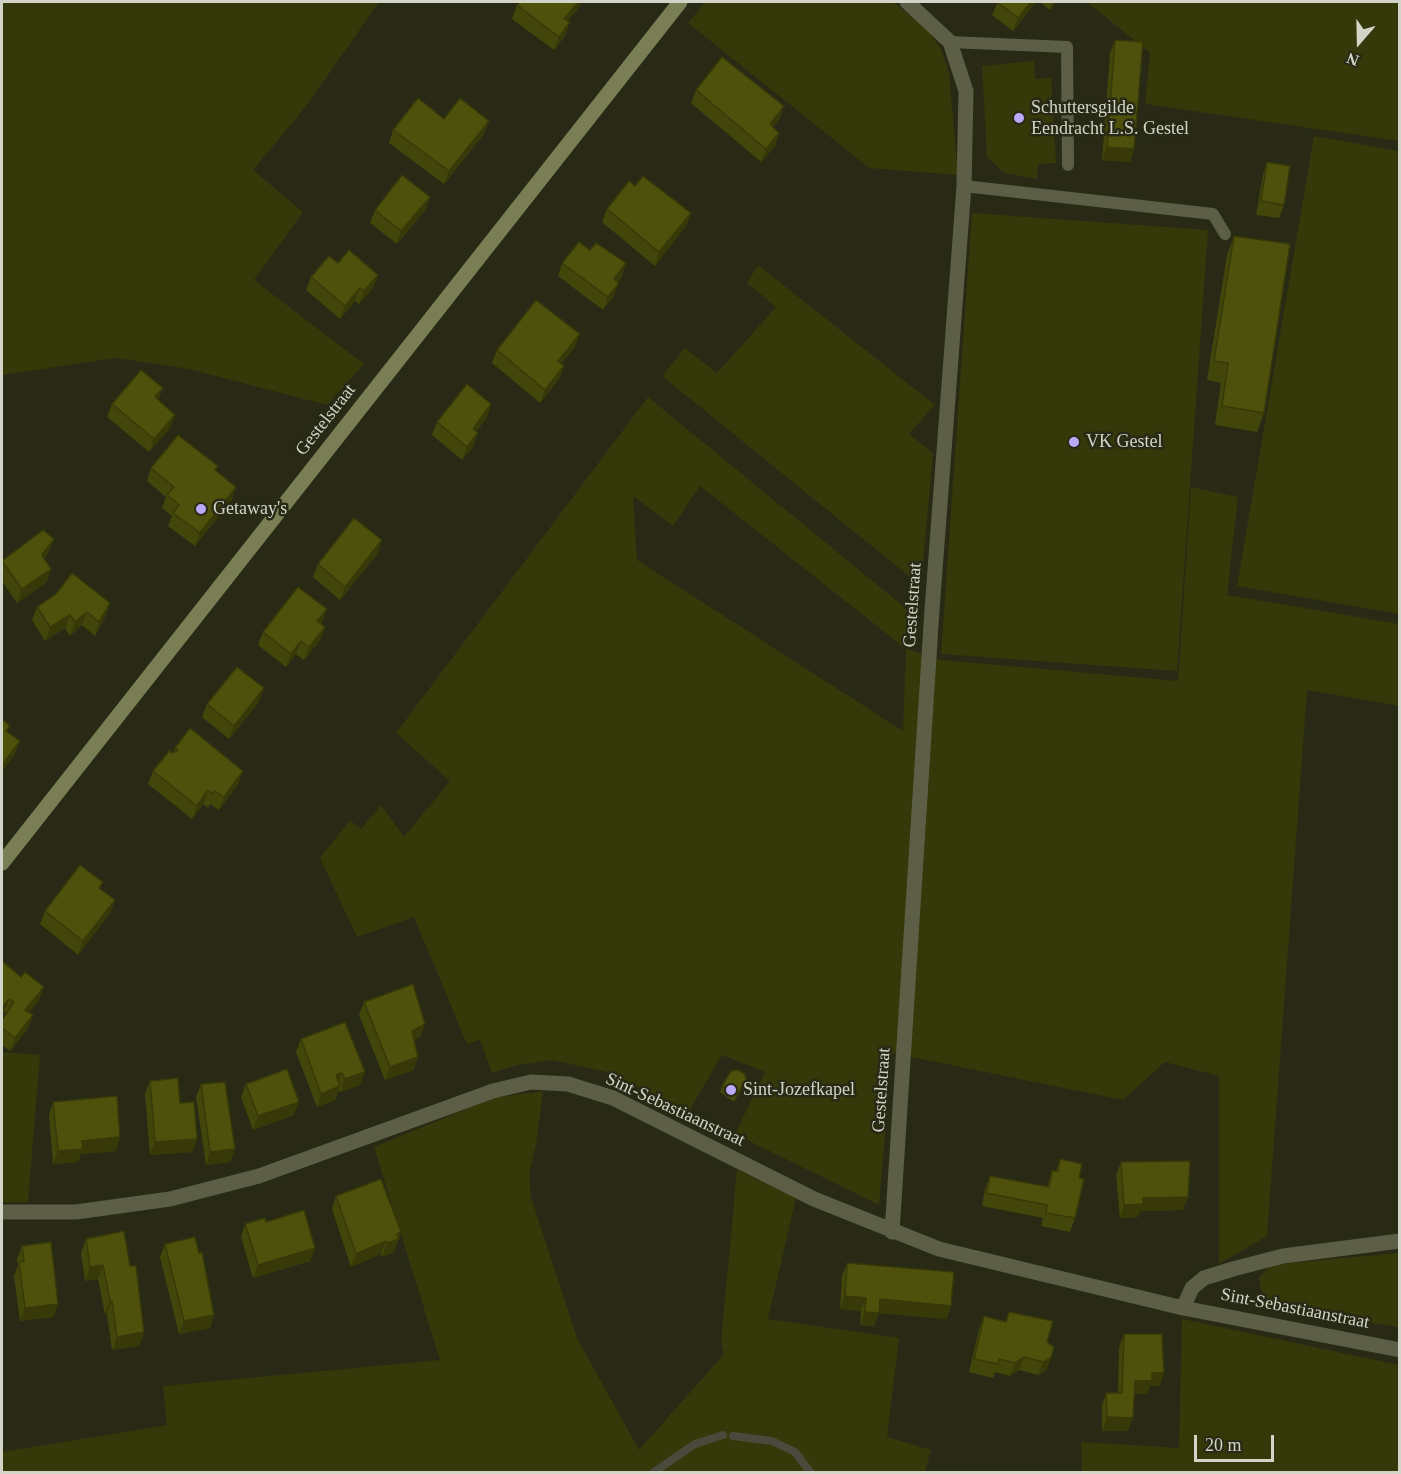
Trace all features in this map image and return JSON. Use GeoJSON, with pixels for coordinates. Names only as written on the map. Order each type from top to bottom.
{"type":"FeatureCollection","features":[{"type":"Feature","properties":{"kind":"main road","name":"Gestelstraat"},"geometry":{"type":"LineString","coordinates":[[2,863],[680,2]]}},
{"type":"Feature","properties":{"kind":"street","name":"Gestelstraat"},"geometry":{"type":"LineString","coordinates":[[892,1232],[932,610],[964,186],[966,91],[950,42],[907,2]]}},
{"type":"Feature","properties":{"kind":"street","name":"Sint-Sebastiaanstraat"},"geometry":{"type":"LineString","coordinates":[[2,1212],[76,1212],[170,1199],[259,1176],[493,1091],[531,1083],[568,1084],[613,1098],[814,1199],[939,1249],[1184,1308],[1334,1335],[1400,1350]]}},
{"type":"Feature","properties":{"kind":"street","name":"Sint-Sebastiaanstraat"},"geometry":{"type":"LineString","coordinates":[[1184,1308],[1192,1288],[1204,1278],[1233,1269],[1283,1256],[1400,1241]]}},
{"type":"Feature","properties":{"kind":"lane"},"geometry":{"type":"LineString","coordinates":[[950,42],[1067,47],[1068,165]]}},
{"type":"Feature","properties":{"kind":"lane"},"geometry":{"type":"LineString","coordinates":[[964,186],[1213,214],[1225,234]]}},
{"type":"Feature","properties":{"kind":"green space"},"geometry":{"type":"Polygon","coordinates":[[[2,2],[379,2],[307,105],[253,170],[303,212],[254,280],[364,364],[327,405],[189,369],[116,358],[2,375],[2,2]]]}},
{"type":"Feature","properties":{"kind":"green space"},"geometry":{"type":"Polygon","coordinates":[[[705,2],[893,2],[928,30],[941,49],[949,73],[958,175],[869,168],[688,23],[705,2]]]}},
{"type":"Feature","properties":{"kind":"green space"},"geometry":{"type":"Polygon","coordinates":[[[1087,2],[1399,2],[1399,141],[1145,104],[1150,53],[1087,2]]]}},
{"type":"Feature","properties":{"kind":"green space","name":"Schuttersgilde Eendracht L.S. Gestel"},"geometry":{"type":"Polygon","coordinates":[[[1034,61],[1035,79],[1051,78],[1056,163],[1038,164],[1037,179],[1004,173],[987,157],[982,66],[1034,61]]]}},
{"type":"Feature","properties":{"kind":"green space"},"geometry":{"type":"Polygon","coordinates":[[[1314,136],[1399,151],[1399,614],[1237,586],[1314,136]]]}},
{"type":"Feature","properties":{"kind":"green space","name":"VK Gestel"},"geometry":{"type":"Polygon","coordinates":[[[972,213],[1208,230],[1177,671],[941,654],[972,213]]]}},
{"type":"Feature","properties":{"kind":"green space"},"geometry":{"type":"Polygon","coordinates":[[[758,265],[935,405],[909,434],[933,453],[921,586],[662,376],[685,348],[717,373],[776,307],[747,283],[758,265]]]}},
{"type":"Feature","properties":{"kind":"green space"},"geometry":{"type":"Polygon","coordinates":[[[648,397],[908,610],[907,649],[942,660],[1178,681],[1191,487],[1238,497],[1227,595],[1399,624],[1399,706],[1307,690],[1267,1236],[1219,1264],[1219,1076],[1165,1062],[1123,1100],[892,1053],[879,1205],[735,1134],[765,1072],[722,1055],[689,1111],[606,1072],[552,1060],[517,1065],[492,1073],[480,1040],[467,1044],[414,917],[357,937],[320,858],[350,820],[361,829],[381,805],[404,837],[450,781],[396,733],[648,397]],[[700,486],[673,526],[633,496],[637,560],[903,731],[906,649],[700,486]]]}},
{"type":"Feature","properties":{"kind":"green space"},"geometry":{"type":"Polygon","coordinates":[[[2,1052],[40,1055],[28,1202],[2,1202],[2,1052]]]}},
{"type":"Feature","properties":{"kind":"green space"},"geometry":{"type":"Polygon","coordinates":[[[543,1091],[536,1145],[529,1174],[531,1197],[577,1338],[639,1450],[724,1354],[721,1342],[737,1170],[796,1198],[768,1319],[899,1338],[887,1437],[931,1450],[925,1472],[2,1472],[2,1452],[167,1425],[163,1386],[440,1360],[374,1147],[493,1098],[543,1091]]]}},
{"type":"Feature","properties":{"kind":"green space"},"geometry":{"type":"Polygon","coordinates":[[[1399,1253],[1399,1327],[1282,1310],[1266,1302],[1261,1289],[1259,1278],[1271,1265],[1399,1253]]]}},
{"type":"Feature","properties":{"kind":"green space"},"geometry":{"type":"Polygon","coordinates":[[[1182,1319],[1399,1365],[1399,1472],[1082,1472],[1081,1442],[1179,1448],[1182,1319]]]}},
{"type":"Feature","properties":{"kind":"building"},"geometry":{"type":"Polygon","coordinates":[[[520,2],[578,2],[564,19],[570,22],[559,37],[517,5],[520,2]]]}},
{"type":"Feature","properties":{"kind":"building"},"geometry":{"type":"Polygon","coordinates":[[[997,2],[1031,2],[1018,18],[997,2]]]}},
{"type":"Feature","properties":{"kind":"building"},"geometry":{"type":"Polygon","coordinates":[[[1115,40],[1143,42],[1134,149],[1107,147],[1115,40]]]}},
{"type":"Feature","properties":{"kind":"building"},"geometry":{"type":"Polygon","coordinates":[[[722,57],[784,106],[770,124],[779,133],[766,149],[696,90],[722,57]]]}},
{"type":"Feature","properties":{"kind":"building"},"geometry":{"type":"Polygon","coordinates":[[[418,98],[444,119],[460,98],[489,121],[449,171],[393,130],[418,98]]]}},
{"type":"Feature","properties":{"kind":"building"},"geometry":{"type":"Polygon","coordinates":[[[1267,162],[1290,166],[1284,205],[1261,201],[1267,162]]]}},
{"type":"Feature","properties":{"kind":"building"},"geometry":{"type":"Polygon","coordinates":[[[402,175],[430,197],[401,231],[375,210],[402,175]]]}},
{"type":"Feature","properties":{"kind":"building"},"geometry":{"type":"Polygon","coordinates":[[[643,176],[691,213],[659,252],[607,209],[629,181],[635,186],[643,176]]]}},
{"type":"Feature","properties":{"kind":"building","name":"VK Gestel"},"geometry":{"type":"Polygon","coordinates":[[[1234,236],[1290,244],[1264,413],[1222,406],[1228,363],[1214,361],[1234,236]]]}},
{"type":"Feature","properties":{"kind":"building"},"geometry":{"type":"Polygon","coordinates":[[[579,242],[590,250],[596,243],[626,263],[614,279],[619,283],[608,297],[562,263],[579,242]]]}},
{"type":"Feature","properties":{"kind":"building"},"geometry":{"type":"Polygon","coordinates":[[[349,250],[378,275],[364,291],[360,288],[345,306],[311,277],[329,256],[338,263],[349,250]]]}},
{"type":"Feature","properties":{"kind":"building"},"geometry":{"type":"Polygon","coordinates":[[[536,300],[580,334],[558,361],[564,366],[545,390],[497,350],[536,300]]]}},
{"type":"Feature","properties":{"kind":"building"},"geometry":{"type":"Polygon","coordinates":[[[141,370],[163,388],[155,397],[175,415],[154,439],[112,404],[141,370]]]}},
{"type":"Feature","properties":{"kind":"building"},"geometry":{"type":"Polygon","coordinates":[[[467,384],[491,404],[473,429],[478,433],[467,447],[437,422],[467,384]]]}},
{"type":"Feature","properties":{"kind":"building"},"geometry":{"type":"Polygon","coordinates":[[[178,435],[218,466],[215,470],[236,487],[200,533],[173,513],[179,505],[167,495],[174,487],[151,468],[178,435]]]}},
{"type":"Feature","properties":{"kind":"building"},"geometry":{"type":"Polygon","coordinates":[[[354,518],[382,540],[345,587],[318,564],[354,518]]]}},
{"type":"Feature","properties":{"kind":"building"},"geometry":{"type":"Polygon","coordinates":[[[43,530],[54,539],[42,555],[51,569],[22,589],[2,561],[43,530]]]}},
{"type":"Feature","properties":{"kind":"building"},"geometry":{"type":"Polygon","coordinates":[[[72,573],[110,603],[99,622],[87,612],[75,622],[70,615],[50,627],[37,607],[56,594],[72,573]]]}},
{"type":"Feature","properties":{"kind":"building"},"geometry":{"type":"Polygon","coordinates":[[[298,587],[327,609],[317,621],[325,627],[309,647],[301,641],[291,654],[263,632],[298,587]]]}},
{"type":"Feature","properties":{"kind":"building"},"geometry":{"type":"Polygon","coordinates":[[[237,667],[264,688],[234,726],[207,704],[237,667]]]}},
{"type":"Feature","properties":{"kind":"building"},"geometry":{"type":"Polygon","coordinates":[[[2,719],[10,726],[6,731],[20,741],[2,765],[2,719]]]}},
{"type":"Feature","properties":{"kind":"building"},"geometry":{"type":"Polygon","coordinates":[[[190,728],[243,771],[224,797],[215,791],[213,794],[208,790],[197,806],[153,771],[170,750],[172,753],[178,750],[175,748],[190,728]]]}},
{"type":"Feature","properties":{"kind":"building"},"geometry":{"type":"Polygon","coordinates":[[[80,865],[103,882],[99,888],[115,900],[83,941],[45,911],[80,865]]]}},
{"type":"Feature","properties":{"kind":"building"},"geometry":{"type":"Polygon","coordinates":[[[2,961],[21,977],[25,972],[44,987],[25,1010],[33,1015],[15,1038],[2,1028],[2,1020],[14,1002],[9,999],[2,1008],[2,961]]]}},
{"type":"Feature","properties":{"kind":"building"},"geometry":{"type":"Polygon","coordinates":[[[413,984],[425,1024],[412,1031],[418,1057],[390,1067],[364,1002],[413,984]]]}},
{"type":"Feature","properties":{"kind":"building"},"geometry":{"type":"Polygon","coordinates":[[[345,1022],[365,1072],[345,1079],[342,1073],[336,1075],[340,1086],[321,1094],[301,1039],[345,1022]]]}},
{"type":"Feature","properties":{"kind":"building"},"geometry":{"type":"Polygon","coordinates":[[[287,1069],[299,1102],[258,1116],[246,1084],[287,1069]]]}},
{"type":"Feature","properties":{"kind":"building","name":"Sint-Jozefkapel"},"geometry":{"type":"Polygon","coordinates":[[[738,1070],[745,1074],[746,1080],[737,1095],[722,1086],[731,1071],[738,1070]]]}},
{"type":"Feature","properties":{"kind":"building"},"geometry":{"type":"Polygon","coordinates":[[[178,1078],[180,1103],[194,1102],[197,1139],[155,1142],[150,1081],[178,1078]]]}},
{"type":"Feature","properties":{"kind":"building"},"geometry":{"type":"Polygon","coordinates":[[[225,1082],[235,1149],[210,1152],[201,1084],[225,1082]]]}},
{"type":"Feature","properties":{"kind":"building"},"geometry":{"type":"Polygon","coordinates":[[[117,1096],[120,1137],[82,1141],[83,1149],[58,1151],[53,1102],[117,1096]]]}},
{"type":"Feature","properties":{"kind":"building"},"geometry":{"type":"Polygon","coordinates":[[[1060,1159],[1082,1164],[1079,1178],[1084,1179],[1075,1218],[1046,1213],[1047,1205],[986,1193],[990,1176],[1049,1187],[1052,1171],[1058,1171],[1060,1159]]]}},
{"type":"Feature","properties":{"kind":"building"},"geometry":{"type":"Polygon","coordinates":[[[1190,1161],[1188,1197],[1143,1198],[1143,1204],[1124,1205],[1121,1162],[1190,1161]]]}},
{"type":"Feature","properties":{"kind":"building"},"geometry":{"type":"Polygon","coordinates":[[[381,1179],[401,1232],[397,1234],[399,1239],[387,1243],[386,1241],[356,1254],[336,1196],[381,1179]]]}},
{"type":"Feature","properties":{"kind":"building"},"geometry":{"type":"Polygon","coordinates":[[[304,1210],[315,1248],[258,1265],[245,1224],[265,1218],[266,1222],[304,1210]]]}},
{"type":"Feature","properties":{"kind":"building"},"geometry":{"type":"Polygon","coordinates":[[[124,1231],[130,1266],[136,1266],[144,1332],[117,1337],[112,1301],[110,1301],[103,1265],[90,1267],[86,1239],[124,1231]]]}},
{"type":"Feature","properties":{"kind":"building"},"geometry":{"type":"Polygon","coordinates":[[[195,1237],[199,1253],[202,1252],[214,1315],[184,1321],[165,1244],[195,1237]]]}},
{"type":"Feature","properties":{"kind":"building"},"geometry":{"type":"Polygon","coordinates":[[[51,1242],[58,1304],[25,1308],[19,1262],[24,1261],[22,1246],[51,1242]]]}},
{"type":"Feature","properties":{"kind":"building"},"geometry":{"type":"Polygon","coordinates":[[[847,1263],[954,1272],[951,1306],[880,1299],[879,1313],[865,1312],[866,1298],[845,1296],[847,1263]]]}},
{"type":"Feature","properties":{"kind":"building"},"geometry":{"type":"Polygon","coordinates":[[[1009,1312],[1053,1321],[1047,1342],[1054,1347],[1051,1358],[1043,1362],[1024,1357],[1015,1363],[999,1359],[998,1364],[974,1359],[984,1316],[1006,1322],[1009,1312]]]}},
{"type":"Feature","properties":{"kind":"building"},"geometry":{"type":"Polygon","coordinates":[[[1124,1334],[1162,1334],[1164,1373],[1152,1373],[1152,1381],[1135,1381],[1133,1418],[1107,1417],[1106,1393],[1122,1393],[1124,1334]]]}},
{"type":"Feature","properties":{"kind":"waterway"},"geometry":{"type":"LineString","coordinates":[[654,1472],[695,1444],[723,1435]]}},
{"type":"Feature","properties":{"kind":"waterway"},"geometry":{"type":"LineString","coordinates":[[733,1436],[772,1441],[795,1452],[810,1472]]}},
{"type":"Feature","properties":{"kind":"place","name":"Schuttersgilde Eendracht L.S. Gestel"},"geometry":{"type":"Point","coordinates":[1019,118]}},
{"type":"Feature","properties":{"kind":"place","name":"VK Gestel"},"geometry":{"type":"Point","coordinates":[1074,442]}},
{"type":"Feature","properties":{"kind":"place","name":"Getaway's"},"geometry":{"type":"Point","coordinates":[201,509]}},
{"type":"Feature","properties":{"kind":"place","name":"Sint-Jozefkapel"},"geometry":{"type":"Point","coordinates":[731,1090]}}]}
